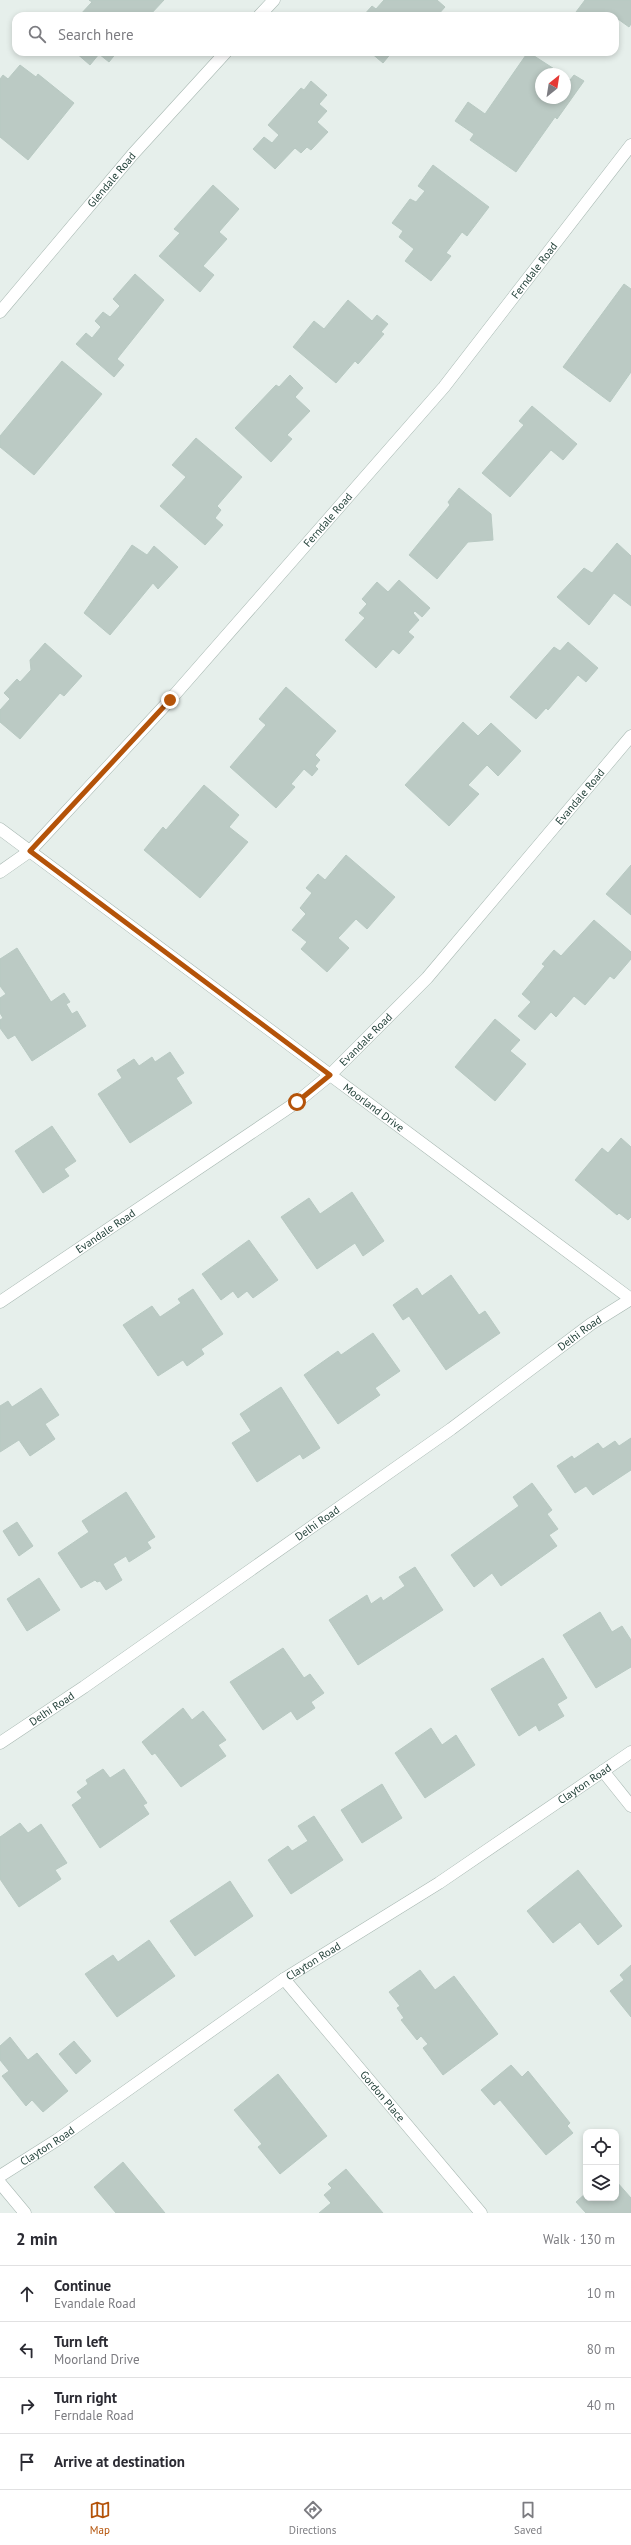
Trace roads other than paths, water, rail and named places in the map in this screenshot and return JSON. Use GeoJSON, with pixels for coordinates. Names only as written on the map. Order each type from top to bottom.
{"type":"FeatureCollection","features":[{"type":"Feature","properties":{"kind":"street"},"geometry":{"type":"LineString","coordinates":[[263,12],[274,0]]}},
{"type":"Feature","properties":{"kind":"street","name":"Glendale Road"},"geometry":{"type":"LineString","coordinates":[[0,312],[133,154],[222,56]]}},
{"type":"Feature","properties":{"kind":"street","name":"Ferndale Road"},"geometry":{"type":"LineString","coordinates":[[0,872],[30,851],[170,700],[444,386],[631,145]]}},
{"type":"Feature","properties":{"kind":"street","name":"Evandale Road"},"geometry":{"type":"LineString","coordinates":[[0,1302],[297,1102],[330,1075],[427,978],[631,736]]}},
{"type":"Feature","properties":{"kind":"street","name":"Moorland Drive"},"geometry":{"type":"LineString","coordinates":[[0,829],[631,1299]]}},
{"type":"Feature","properties":{"kind":"street","name":"Delhi Road"},"geometry":{"type":"LineString","coordinates":[[0,1743],[91,1682],[426,1448],[591,1324],[631,1299]]}},
{"type":"Feature","properties":{"kind":"street","name":"Clayton Road"},"geometry":{"type":"LineString","coordinates":[[0,2176],[57,2140],[284,1979],[439,1883],[631,1752]]}},
{"type":"Feature","properties":{"kind":"street"},"geometry":{"type":"LineString","coordinates":[[603,1771],[631,1806]]}},
{"type":"Feature","properties":{"kind":"street","name":"Gordon Place"},"geometry":{"type":"LineString","coordinates":[[284,1979],[481,2213]]}},
{"type":"Feature","properties":{"kind":"street"},"geometry":{"type":"LineString","coordinates":[[0,2183],[25,2213]]}}]}
